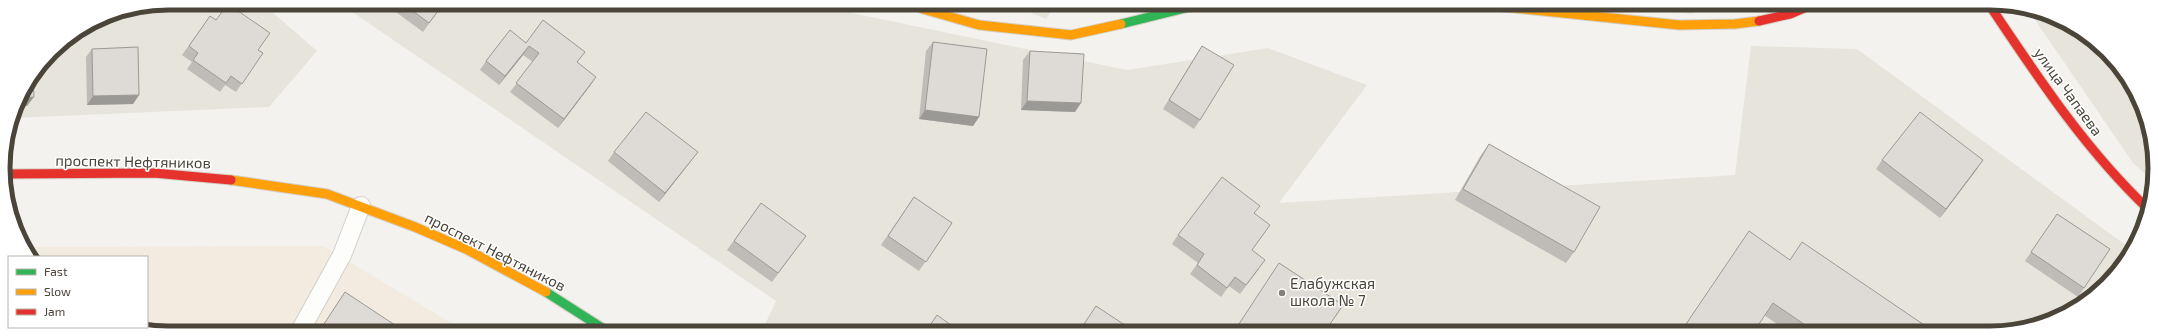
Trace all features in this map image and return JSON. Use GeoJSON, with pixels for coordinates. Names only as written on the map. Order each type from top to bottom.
{"type":"FeatureCollection","features":[{"type":"Feature","properties":{"kind":"street"},"geometry":{"type":"LineString","coordinates":[[926,10],[979,26],[1071,35],[1147,19],[1180,10]]}},
{"type":"Feature","properties":{"kind":"street"},"geometry":{"type":"LineString","coordinates":[[1528,10],[1662,25],[1728,26],[1795,14],[1803,10]]}},
{"type":"Feature","properties":{"kind":"street","name":"улица Чапаева"},"geometry":{"type":"LineString","coordinates":[[1993,10],[2066,117],[2130,194],[2144,205]]}},
{"type":"Feature","properties":{"kind":"street","name":"проспект Нефтяников"},"geometry":{"type":"LineString","coordinates":[[10,174],[154,173],[204,176],[327,194],[415,227],[466,249],[548,293],[599,326]]}},
{"type":"Feature","properties":{"kind":"lane"},"geometry":{"type":"LineString","coordinates":[[303,326],[342,255],[361,206]]}},
{"type":"Feature","properties":{"kind":"shaded area"},"geometry":{"type":"Polygon","coordinates":[[[158,10],[270,10],[317,51],[269,107],[18,118],[26,98],[37,80],[49,64],[64,49],[89,31],[117,18],[158,10]]]}},
{"type":"Feature","properties":{"kind":"shaded area"},"geometry":{"type":"Polygon","coordinates":[[[349,10],[838,10],[1127,70],[1268,48],[1367,85],[1279,203],[1735,175],[1751,46],[1857,49],[2127,246],[2102,280],[2069,305],[2041,318],[2000,326],[764,326],[776,301],[349,10]]]}},
{"type":"Feature","properties":{"kind":"shaded area"},"geometry":{"type":"Polygon","coordinates":[[[1024,10],[1052,10],[1046,19],[1024,10]]]}},
{"type":"Feature","properties":{"kind":"shaded area"},"geometry":{"type":"Polygon","coordinates":[[[1650,10],[1696,10],[1692,14],[1650,10]]]}},
{"type":"Feature","properties":{"kind":"shaded area"},"geometry":{"type":"Polygon","coordinates":[[[2032,15],[2060,26],[2078,37],[2102,56],[2121,80],[2132,98],[2143,127],[2147,147],[2148,177],[2133,163],[2032,15]]]}},
{"type":"Feature","properties":{"kind":"shaded area"},"geometry":{"type":"Polygon","coordinates":[[[323,246],[456,326],[148,325],[148,256],[37,256],[31,247],[323,246]]]}},
{"type":"Feature","properties":{"kind":"building"},"geometry":{"type":"Polygon","coordinates":[[[224,10],[237,10],[270,33],[258,50],[263,53],[242,84],[231,76],[226,83],[193,60],[198,53],[189,46],[210,16],[216,20],[224,10]]]}},
{"type":"Feature","properties":{"kind":"building"},"geometry":{"type":"Polygon","coordinates":[[[411,10],[439,10],[429,23],[411,10]]]}},
{"type":"Feature","properties":{"kind":"building"},"geometry":{"type":"Polygon","coordinates":[[[543,20],[585,52],[577,62],[596,77],[564,119],[516,83],[539,53],[529,46],[505,76],[486,61],[510,30],[526,43],[543,20]]]}},
{"type":"Feature","properties":{"kind":"building"},"geometry":{"type":"Polygon","coordinates":[[[933,42],[987,49],[979,117],[925,110],[933,42]]]}},
{"type":"Feature","properties":{"kind":"building"},"geometry":{"type":"Polygon","coordinates":[[[1202,46],[1234,65],[1200,120],[1169,100],[1202,46]]]}},
{"type":"Feature","properties":{"kind":"building"},"geometry":{"type":"Polygon","coordinates":[[[138,47],[139,95],[93,96],[92,49],[138,47]]]}},
{"type":"Feature","properties":{"kind":"building"},"geometry":{"type":"Polygon","coordinates":[[[1030,51],[1084,54],[1081,103],[1027,101],[1030,51]]]}},
{"type":"Feature","properties":{"kind":"building"},"geometry":{"type":"Polygon","coordinates":[[[33,85],[34,97],[26,98],[33,85]]]}},
{"type":"Feature","properties":{"kind":"building"},"geometry":{"type":"Polygon","coordinates":[[[646,112],[698,152],[665,193],[614,152],[646,112]]]}},
{"type":"Feature","properties":{"kind":"building"},"geometry":{"type":"Polygon","coordinates":[[[1920,112],[1983,160],[1946,209],[1882,160],[1920,112]]]}},
{"type":"Feature","properties":{"kind":"building"},"geometry":{"type":"Polygon","coordinates":[[[1489,144],[1600,207],[1574,252],[1463,189],[1489,144]]]}},
{"type":"Feature","properties":{"kind":"building"},"geometry":{"type":"Polygon","coordinates":[[[1222,177],[1260,206],[1254,213],[1270,225],[1252,250],[1265,260],[1246,285],[1235,277],[1227,288],[1197,265],[1204,254],[1178,235],[1222,177]]]}},
{"type":"Feature","properties":{"kind":"building"},"geometry":{"type":"Polygon","coordinates":[[[914,197],[952,223],[926,262],[888,236],[914,197]]]}},
{"type":"Feature","properties":{"kind":"building"},"geometry":{"type":"Polygon","coordinates":[[[761,203],[806,236],[778,273],[734,241],[761,203]]]}},
{"type":"Feature","properties":{"kind":"building"},"geometry":{"type":"Polygon","coordinates":[[[2057,214],[2110,249],[2084,288],[2031,252],[2057,214]]]}},
{"type":"Feature","properties":{"kind":"building"},"geometry":{"type":"Polygon","coordinates":[[[1749,231],[1790,260],[1802,242],[1926,326],[1807,326],[1773,303],[1758,326],[1685,326],[1749,231]]]}},
{"type":"Feature","properties":{"kind":"building","name":"Елабужская школа № 7"},"geometry":{"type":"Polygon","coordinates":[[[1279,263],[1343,305],[1329,326],[1238,326],[1279,263]]]}},
{"type":"Feature","properties":{"kind":"building"},"geometry":{"type":"Polygon","coordinates":[[[345,292],[396,326],[323,326],[345,292]]]}},
{"type":"Feature","properties":{"kind":"building"},"geometry":{"type":"Polygon","coordinates":[[[1096,306],[1126,326],[1083,326],[1096,306]]]}},
{"type":"Feature","properties":{"kind":"building"},"geometry":{"type":"Polygon","coordinates":[[[937,315],[952,326],[930,326],[937,315]]]}},
{"type":"Feature","properties":{"kind":"traffic: fast"},"geometry":{"type":"LineString","coordinates":[[1121,24],[1178,10]]}},
{"type":"Feature","properties":{"kind":"traffic: fast"},"geometry":{"type":"LineString","coordinates":[[546,292],[599,326]]}},
{"type":"Feature","properties":{"kind":"traffic: slow"},"geometry":{"type":"LineString","coordinates":[[926,10],[979,25],[1071,35],[1121,24]]}},
{"type":"Feature","properties":{"kind":"traffic: slow"},"geometry":{"type":"LineString","coordinates":[[1533,10],[1679,25],[1735,24],[1759,21]]}},
{"type":"Feature","properties":{"kind":"traffic: slow"},"geometry":{"type":"LineString","coordinates":[[231,180],[327,194],[415,227],[466,249],[546,292]]}},
{"type":"Feature","properties":{"kind":"traffic: jam"},"geometry":{"type":"LineString","coordinates":[[1759,21],[1790,14],[1799,10]]}},
{"type":"Feature","properties":{"kind":"traffic: jam"},"geometry":{"type":"LineString","coordinates":[[1993,10],[2043,84],[2082,136],[2125,186],[2144,205]]}},
{"type":"Feature","properties":{"kind":"traffic: jam"},"geometry":{"type":"LineString","coordinates":[[10,174],[154,173],[231,180]]}},
{"type":"Feature","properties":{"kind":"place","name":"Елабужская школа № 7"},"geometry":{"type":"Point","coordinates":[1282,293]}}]}
